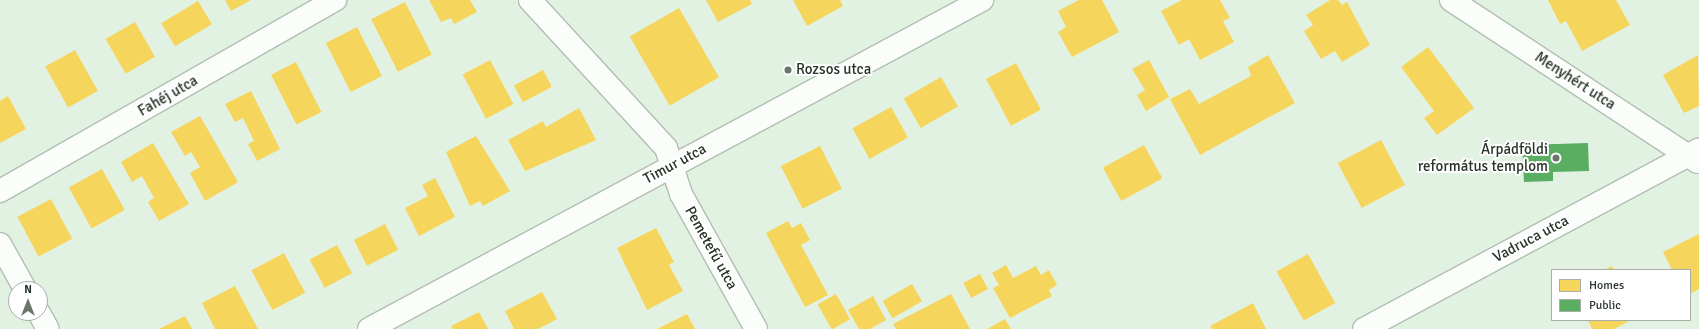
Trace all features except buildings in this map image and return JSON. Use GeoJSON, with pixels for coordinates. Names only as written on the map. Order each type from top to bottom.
{"type":"FeatureCollection","features":[{"type":"Feature","properties":{"kind":"street","name":"Fahéj utca"},"geometry":{"type":"LineString","coordinates":[[0,191],[336,0]]}},
{"type":"Feature","properties":{"kind":"street"},"geometry":{"type":"LineString","coordinates":[[530,0],[666,148],[672,166]]}},
{"type":"Feature","properties":{"kind":"street","name":"Timur utca"},"geometry":{"type":"LineString","coordinates":[[369,329],[982,0]]}},
{"type":"Feature","properties":{"kind":"street","name":"Menyhért utca"},"geometry":{"type":"LineString","coordinates":[[1451,0],[1695,156]]}},
{"type":"Feature","properties":{"kind":"street","name":"Vadruca utca"},"geometry":{"type":"LineString","coordinates":[[1364,329],[1695,156]]}},
{"type":"Feature","properties":{"kind":"street","name":"Pemetefű utca"},"geometry":{"type":"LineString","coordinates":[[672,166],[681,194],[756,329]]}},
{"type":"Feature","properties":{"kind":"street"},"geometry":{"type":"LineString","coordinates":[[0,244],[21,281]]}},
{"type":"Feature","properties":{"kind":"place","name":"Rozsos utca"},"geometry":{"type":"Point","coordinates":[788,70]}},
{"type":"Feature","properties":{"kind":"place","name":"Árpádföldi református templom"},"geometry":{"type":"Point","coordinates":[1556,158]}}]}
